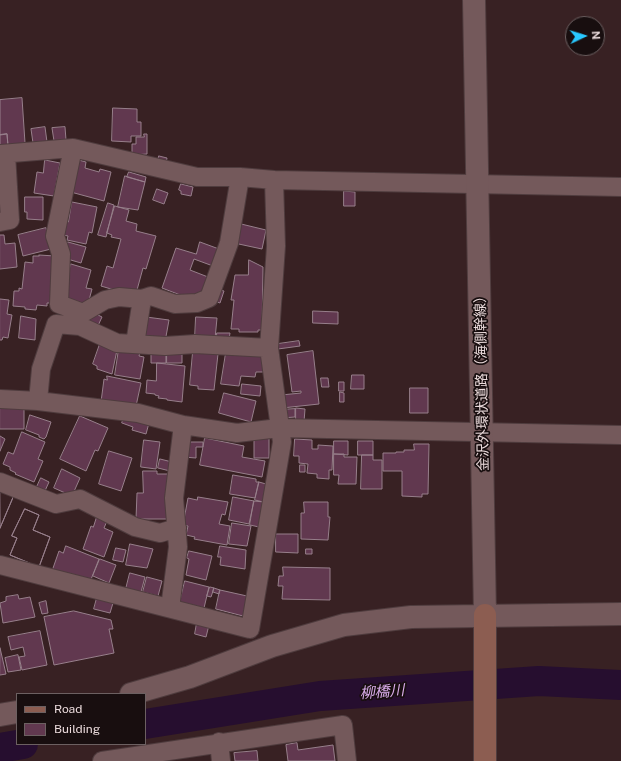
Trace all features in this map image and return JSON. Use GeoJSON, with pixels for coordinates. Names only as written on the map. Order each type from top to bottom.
{"type":"FeatureCollection","features":[{"type":"Feature","properties":{"kind":"main road","name":"金沢外環状道路（海側幹線）"},"geometry":{"type":"LineString","coordinates":[[485,614],[485,751]]}},
{"type":"Feature","properties":{"kind":"street","name":"金沢外環状道路（海側幹線）"},"geometry":{"type":"LineString","coordinates":[[474,0],[483,432],[485,614]]}},
{"type":"Feature","properties":{"kind":"street"},"geometry":{"type":"LineString","coordinates":[[0,222],[10,220],[3,154],[73,148],[197,177],[621,187]]}},
{"type":"Feature","properties":{"kind":"street"},"geometry":{"type":"LineString","coordinates":[[38,401],[41,369],[56,324],[59,304],[62,254],[55,236],[73,148]]}},
{"type":"Feature","properties":{"kind":"street"},"geometry":{"type":"LineString","coordinates":[[56,324],[81,319],[105,300],[119,297],[142,299],[151,296],[175,304],[197,303],[209,298],[229,243],[240,177]]}},
{"type":"Feature","properties":{"kind":"street"},"geometry":{"type":"LineString","coordinates":[[0,565],[250,629],[282,442],[269,348],[276,246],[274,180]]}},
{"type":"Feature","properties":{"kind":"street"},"geometry":{"type":"LineString","coordinates":[[135,344],[142,299]]}},
{"type":"Feature","properties":{"kind":"street"},"geometry":{"type":"LineString","coordinates":[[59,304],[117,343],[165,346],[195,344],[269,348]]}},
{"type":"Feature","properties":{"kind":"street"},"geometry":{"type":"LineString","coordinates":[[0,400],[38,401],[138,413],[183,425],[237,433],[279,428],[621,435]]}},
{"type":"Feature","properties":{"kind":"street"},"geometry":{"type":"LineString","coordinates":[[170,608],[178,547],[174,498],[183,425]]}},
{"type":"Feature","properties":{"kind":"street"},"geometry":{"type":"LineString","coordinates":[[0,482],[56,504],[80,498],[135,527],[160,533],[177,528]]}},
{"type":"Feature","properties":{"kind":"street"},"geometry":{"type":"LineString","coordinates":[[135,693],[190,677],[272,646],[344,625],[411,617],[485,614],[621,614]]}},
{"type":"Feature","properties":{"kind":"street"},"geometry":{"type":"LineString","coordinates":[[0,715],[16,712]]}},
{"type":"Feature","properties":{"kind":"street"},"geometry":{"type":"LineString","coordinates":[[102,761],[219,742],[343,725],[347,761]]}},
{"type":"Feature","properties":{"kind":"street"},"geometry":{"type":"LineString","coordinates":[[219,742],[221,761]]}},
{"type":"Feature","properties":{"kind":"building"},"geometry":{"type":"Polygon","coordinates":[[[22,98],[25,143],[8,145],[7,134],[0,135],[0,100],[22,98]]]}},
{"type":"Feature","properties":{"kind":"building"},"geometry":{"type":"Polygon","coordinates":[[[113,108],[137,109],[137,122],[141,122],[141,136],[131,136],[131,142],[112,141],[113,108]]]}},
{"type":"Feature","properties":{"kind":"building"},"geometry":{"type":"Polygon","coordinates":[[[45,127],[47,142],[33,143],[31,129],[45,127]]]}},
{"type":"Feature","properties":{"kind":"building"},"geometry":{"type":"Polygon","coordinates":[[[65,127],[66,140],[54,141],[52,128],[65,127]]]}},
{"type":"Feature","properties":{"kind":"building"},"geometry":{"type":"Polygon","coordinates":[[[7,134],[8,147],[0,148],[0,135],[7,134]]]}},
{"type":"Feature","properties":{"kind":"building"},"geometry":{"type":"Polygon","coordinates":[[[144,134],[147,134],[147,154],[132,155],[132,144],[136,144],[136,137],[144,137],[144,134]]]}},
{"type":"Feature","properties":{"kind":"building"},"geometry":{"type":"Polygon","coordinates":[[[159,156],[167,158],[166,163],[158,162],[159,156]]]}},
{"type":"Feature","properties":{"kind":"building"},"geometry":{"type":"Polygon","coordinates":[[[75,159],[86,162],[85,168],[99,172],[100,169],[111,172],[104,201],[67,191],[75,159]]]}},
{"type":"Feature","properties":{"kind":"building"},"geometry":{"type":"Polygon","coordinates":[[[45,160],[60,163],[54,196],[34,193],[37,172],[43,173],[45,160]]]}},
{"type":"Feature","properties":{"kind":"building"},"geometry":{"type":"Polygon","coordinates":[[[129,172],[146,177],[145,182],[127,177],[129,172]]]}},
{"type":"Feature","properties":{"kind":"building"},"geometry":{"type":"Polygon","coordinates":[[[125,176],[145,182],[138,210],[118,207],[125,176]]]}},
{"type":"Feature","properties":{"kind":"building"},"geometry":{"type":"Polygon","coordinates":[[[181,184],[193,187],[191,196],[181,194],[181,191],[179,190],[181,184]]]}},
{"type":"Feature","properties":{"kind":"building"},"geometry":{"type":"Polygon","coordinates":[[[157,189],[168,193],[164,204],[153,200],[157,189]]]}},
{"type":"Feature","properties":{"kind":"building"},"geometry":{"type":"Polygon","coordinates":[[[344,191],[355,192],[355,206],[344,206],[344,191]]]}},
{"type":"Feature","properties":{"kind":"building"},"geometry":{"type":"Polygon","coordinates":[[[25,197],[43,197],[43,220],[27,219],[27,212],[25,212],[25,197]]]}},
{"type":"Feature","properties":{"kind":"building"},"geometry":{"type":"Polygon","coordinates":[[[72,202],[97,207],[92,233],[89,232],[86,244],[67,240],[68,236],[63,235],[65,222],[68,222],[72,202]]]}},
{"type":"Feature","properties":{"kind":"building"},"geometry":{"type":"Polygon","coordinates":[[[108,203],[114,205],[106,237],[98,235],[108,203]]]}},
{"type":"Feature","properties":{"kind":"building"},"geometry":{"type":"Polygon","coordinates":[[[115,206],[129,210],[126,221],[137,224],[136,231],[156,236],[146,269],[143,268],[137,290],[131,295],[101,286],[107,266],[113,268],[121,239],[111,237],[112,235],[107,233],[115,206]]]}},
{"type":"Feature","properties":{"kind":"building"},"geometry":{"type":"Polygon","coordinates":[[[237,223],[266,230],[262,249],[234,243],[237,223]]]}},
{"type":"Feature","properties":{"kind":"building"},"geometry":{"type":"Polygon","coordinates":[[[46,228],[51,249],[23,256],[18,235],[46,228]]]}},
{"type":"Feature","properties":{"kind":"building"},"geometry":{"type":"Polygon","coordinates":[[[0,235],[4,235],[5,244],[15,243],[17,267],[0,269],[0,235]]]}},
{"type":"Feature","properties":{"kind":"building"},"geometry":{"type":"Polygon","coordinates":[[[68,242],[86,247],[81,263],[64,258],[68,242]]]}},
{"type":"Feature","properties":{"kind":"building"},"geometry":{"type":"Polygon","coordinates":[[[200,242],[219,249],[213,266],[194,259],[190,270],[208,277],[201,296],[196,301],[162,288],[176,248],[196,254],[200,242]]]}},
{"type":"Feature","properties":{"kind":"building"},"geometry":{"type":"Polygon","coordinates":[[[33,256],[55,256],[50,303],[47,303],[47,306],[37,305],[36,310],[13,306],[14,291],[19,291],[19,288],[22,289],[25,262],[33,263],[33,256]]]}},
{"type":"Feature","properties":{"kind":"building"},"geometry":{"type":"Polygon","coordinates":[[[249,260],[263,267],[262,330],[258,330],[258,332],[239,332],[239,329],[231,329],[234,300],[231,300],[235,275],[248,275],[249,260]]]}},
{"type":"Feature","properties":{"kind":"building"},"geometry":{"type":"Polygon","coordinates":[[[71,264],[91,270],[86,288],[92,289],[88,304],[61,301],[71,264]]]}},
{"type":"Feature","properties":{"kind":"building"},"geometry":{"type":"Polygon","coordinates":[[[216,289],[224,291],[220,303],[212,300],[216,289]]]}},
{"type":"Feature","properties":{"kind":"building"},"geometry":{"type":"Polygon","coordinates":[[[0,299],[9,300],[7,314],[12,315],[8,338],[3,337],[2,340],[0,340],[0,299]]]}},
{"type":"Feature","properties":{"kind":"building"},"geometry":{"type":"Polygon","coordinates":[[[313,311],[338,312],[338,324],[313,323],[313,311]]]}},
{"type":"Feature","properties":{"kind":"building"},"geometry":{"type":"Polygon","coordinates":[[[92,312],[102,317],[96,330],[86,325],[92,312]]]}},
{"type":"Feature","properties":{"kind":"building"},"geometry":{"type":"Polygon","coordinates":[[[21,316],[36,319],[35,340],[19,338],[21,316]]]}},
{"type":"Feature","properties":{"kind":"building"},"geometry":{"type":"Polygon","coordinates":[[[146,317],[169,320],[165,342],[143,339],[146,317]]]}},
{"type":"Feature","properties":{"kind":"building"},"geometry":{"type":"Polygon","coordinates":[[[196,317],[217,318],[215,339],[195,338],[196,317]]]}},
{"type":"Feature","properties":{"kind":"building"},"geometry":{"type":"Polygon","coordinates":[[[217,333],[230,333],[229,339],[217,339],[217,333]]]}},
{"type":"Feature","properties":{"kind":"building"},"geometry":{"type":"Polygon","coordinates":[[[299,341],[300,346],[278,349],[278,344],[299,341]]]}},
{"type":"Feature","properties":{"kind":"building"},"geometry":{"type":"Polygon","coordinates":[[[100,344],[117,350],[112,374],[97,369],[97,366],[93,364],[100,344]]]}},
{"type":"Feature","properties":{"kind":"building"},"geometry":{"type":"Polygon","coordinates":[[[119,349],[140,352],[139,356],[144,357],[140,379],[115,375],[119,349]]]}},
{"type":"Feature","properties":{"kind":"building"},"geometry":{"type":"Polygon","coordinates":[[[167,350],[182,350],[182,363],[167,363],[167,350]]]}},
{"type":"Feature","properties":{"kind":"building"},"geometry":{"type":"Polygon","coordinates":[[[313,351],[319,404],[282,408],[281,395],[301,393],[301,391],[292,392],[287,355],[313,351]]]}},
{"type":"Feature","properties":{"kind":"building"},"geometry":{"type":"Polygon","coordinates":[[[166,352],[166,363],[151,363],[151,353],[166,352]]]}},
{"type":"Feature","properties":{"kind":"building"},"geometry":{"type":"Polygon","coordinates":[[[193,352],[218,354],[214,390],[198,389],[198,386],[190,385],[193,352]]]}},
{"type":"Feature","properties":{"kind":"building"},"geometry":{"type":"Polygon","coordinates":[[[226,353],[265,356],[263,372],[256,372],[255,377],[241,376],[239,386],[221,384],[226,353]]]}},
{"type":"Feature","properties":{"kind":"building"},"geometry":{"type":"Polygon","coordinates":[[[157,363],[185,366],[182,402],[158,398],[159,396],[155,394],[146,393],[147,380],[156,381],[157,363]]]}},
{"type":"Feature","properties":{"kind":"building"},"geometry":{"type":"Polygon","coordinates":[[[352,375],[364,375],[364,389],[351,389],[352,375]]]}},
{"type":"Feature","properties":{"kind":"building"},"geometry":{"type":"Polygon","coordinates":[[[107,376],[141,383],[136,406],[101,402],[104,379],[107,380],[107,376]]]}},
{"type":"Feature","properties":{"kind":"building"},"geometry":{"type":"Polygon","coordinates":[[[321,378],[328,378],[329,387],[322,387],[321,378]]]}},
{"type":"Feature","properties":{"kind":"building"},"geometry":{"type":"Polygon","coordinates":[[[339,382],[344,382],[344,391],[339,391],[339,382]]]}},
{"type":"Feature","properties":{"kind":"building"},"geometry":{"type":"Polygon","coordinates":[[[242,384],[261,386],[260,396],[241,394],[242,384]]]}},
{"type":"Feature","properties":{"kind":"building"},"geometry":{"type":"Polygon","coordinates":[[[410,388],[428,388],[428,413],[410,413],[410,388]]]}},
{"type":"Feature","properties":{"kind":"building"},"geometry":{"type":"Polygon","coordinates":[[[340,392],[344,393],[344,402],[340,402],[340,392]]]}},
{"type":"Feature","properties":{"kind":"building"},"geometry":{"type":"Polygon","coordinates":[[[224,393],[256,401],[251,422],[219,413],[224,393]]]}},
{"type":"Feature","properties":{"kind":"building"},"geometry":{"type":"Polygon","coordinates":[[[0,406],[24,406],[24,429],[0,429],[0,406]]]}},
{"type":"Feature","properties":{"kind":"building"},"geometry":{"type":"Polygon","coordinates":[[[296,408],[305,409],[304,422],[296,421],[296,408]]]}},
{"type":"Feature","properties":{"kind":"building"},"geometry":{"type":"Polygon","coordinates":[[[295,409],[295,417],[281,418],[281,410],[295,409]]]}},
{"type":"Feature","properties":{"kind":"building"},"geometry":{"type":"Polygon","coordinates":[[[30,415],[51,422],[44,439],[39,437],[39,435],[26,430],[30,415]]]}},
{"type":"Feature","properties":{"kind":"building"},"geometry":{"type":"Polygon","coordinates":[[[125,415],[149,423],[146,434],[132,430],[133,427],[122,423],[125,415]]]}},
{"type":"Feature","properties":{"kind":"building"},"geometry":{"type":"Polygon","coordinates":[[[80,416],[108,428],[98,451],[95,450],[86,471],[60,459],[80,416]]]}},
{"type":"Feature","properties":{"kind":"building"},"geometry":{"type":"Polygon","coordinates":[[[22,432],[45,442],[38,459],[43,461],[34,482],[15,474],[16,473],[10,470],[10,467],[3,464],[8,452],[13,454],[22,432]]]}},
{"type":"Feature","properties":{"kind":"building"},"geometry":{"type":"Polygon","coordinates":[[[0,436],[5,439],[0,451],[0,436]]]}},
{"type":"Feature","properties":{"kind":"building"},"geometry":{"type":"Polygon","coordinates":[[[269,436],[269,458],[254,458],[254,438],[269,436]]]}},
{"type":"Feature","properties":{"kind":"building"},"geometry":{"type":"Polygon","coordinates":[[[205,438],[244,446],[242,457],[265,461],[262,477],[200,465],[205,438]]]}},
{"type":"Feature","properties":{"kind":"building"},"geometry":{"type":"Polygon","coordinates":[[[295,439],[312,440],[312,449],[318,449],[318,445],[333,446],[332,470],[329,470],[329,479],[317,478],[317,474],[307,473],[308,464],[299,463],[299,456],[294,456],[295,439]]]}},
{"type":"Feature","properties":{"kind":"building"},"geometry":{"type":"Polygon","coordinates":[[[144,440],[160,442],[156,469],[141,467],[144,440]]]}},
{"type":"Feature","properties":{"kind":"building"},"geometry":{"type":"Polygon","coordinates":[[[334,441],[348,441],[348,455],[334,454],[334,441]]]}},
{"type":"Feature","properties":{"kind":"building"},"geometry":{"type":"Polygon","coordinates":[[[358,441],[373,441],[373,455],[358,455],[358,441]]]}},
{"type":"Feature","properties":{"kind":"building"},"geometry":{"type":"Polygon","coordinates":[[[184,442],[203,442],[203,447],[196,447],[196,458],[183,457],[184,442]]]}},
{"type":"Feature","properties":{"kind":"building"},"geometry":{"type":"Polygon","coordinates":[[[414,444],[429,444],[428,494],[422,494],[422,497],[402,496],[402,471],[383,471],[383,453],[396,453],[404,452],[404,450],[414,450],[414,444]]]}},
{"type":"Feature","properties":{"kind":"building"},"geometry":{"type":"Polygon","coordinates":[[[109,451],[132,458],[121,491],[99,484],[109,451]]]}},
{"type":"Feature","properties":{"kind":"building"},"geometry":{"type":"Polygon","coordinates":[[[334,454],[344,454],[344,457],[357,457],[356,484],[338,484],[339,475],[334,475],[334,454]]]}},
{"type":"Feature","properties":{"kind":"building"},"geometry":{"type":"Polygon","coordinates":[[[362,455],[373,455],[373,460],[382,460],[382,489],[361,489],[362,455]]]}},
{"type":"Feature","properties":{"kind":"building"},"geometry":{"type":"Polygon","coordinates":[[[160,459],[172,462],[170,471],[158,468],[160,459]]]}},
{"type":"Feature","properties":{"kind":"building"},"geometry":{"type":"Polygon","coordinates":[[[300,465],[305,465],[305,472],[300,472],[300,465]]]}},
{"type":"Feature","properties":{"kind":"building"},"geometry":{"type":"Polygon","coordinates":[[[62,469],[80,478],[72,496],[54,488],[62,469]]]}},
{"type":"Feature","properties":{"kind":"building"},"geometry":{"type":"Polygon","coordinates":[[[143,471],[157,471],[157,474],[169,474],[168,519],[136,519],[137,493],[143,493],[143,471]]]}},
{"type":"Feature","properties":{"kind":"building"},"geometry":{"type":"Polygon","coordinates":[[[233,475],[256,479],[256,482],[259,482],[255,498],[230,494],[233,475]]]}},
{"type":"Feature","properties":{"kind":"building"},"geometry":{"type":"Polygon","coordinates":[[[41,478],[49,482],[44,493],[36,489],[41,478]]]}},
{"type":"Feature","properties":{"kind":"building"},"geometry":{"type":"Polygon","coordinates":[[[259,482],[266,484],[263,502],[255,500],[259,482]]]}},
{"type":"Feature","properties":{"kind":"building"},"geometry":{"type":"Polygon","coordinates":[[[0,489],[14,495],[0,528],[0,489]]]}},
{"type":"Feature","properties":{"kind":"building"},"geometry":{"type":"Polygon","coordinates":[[[0,489],[14,495],[0,528],[0,489]]]}},
{"type":"Feature","properties":{"kind":"building"},"geometry":{"type":"Polygon","coordinates":[[[198,497],[228,502],[225,515],[222,514],[219,524],[230,526],[227,545],[194,539],[195,537],[186,535],[188,526],[183,525],[188,498],[197,500],[198,497]]]}},
{"type":"Feature","properties":{"kind":"building"},"geometry":{"type":"Polygon","coordinates":[[[233,497],[254,501],[249,524],[229,520],[233,497]]]}},
{"type":"Feature","properties":{"kind":"building"},"geometry":{"type":"Polygon","coordinates":[[[254,501],[264,502],[259,527],[250,525],[254,501]]]}},
{"type":"Feature","properties":{"kind":"building"},"geometry":{"type":"Polygon","coordinates":[[[304,502],[328,502],[328,517],[330,517],[328,540],[301,539],[301,513],[304,513],[304,502]]]}},
{"type":"Feature","properties":{"kind":"building"},"geometry":{"type":"Polygon","coordinates":[[[25,509],[39,515],[33,530],[50,537],[39,567],[10,555],[17,538],[12,536],[25,509]]]}},
{"type":"Feature","properties":{"kind":"building"},"geometry":{"type":"Polygon","coordinates":[[[25,509],[39,515],[33,530],[50,537],[39,567],[10,555],[17,538],[12,536],[25,509]]]}},
{"type":"Feature","properties":{"kind":"building"},"geometry":{"type":"Polygon","coordinates":[[[97,517],[107,521],[104,528],[113,532],[104,557],[83,549],[91,526],[93,527],[97,517]]]}},
{"type":"Feature","properties":{"kind":"building"},"geometry":{"type":"Polygon","coordinates":[[[232,523],[251,526],[247,546],[229,544],[232,523]]]}},
{"type":"Feature","properties":{"kind":"building"},"geometry":{"type":"Polygon","coordinates":[[[276,534],[298,534],[298,553],[276,552],[276,534]]]}},
{"type":"Feature","properties":{"kind":"building"},"geometry":{"type":"Polygon","coordinates":[[[130,544],[153,549],[147,568],[126,565],[130,544]]]}},
{"type":"Feature","properties":{"kind":"building"},"geometry":{"type":"Polygon","coordinates":[[[66,546],[99,559],[90,582],[52,571],[59,551],[63,553],[66,546]]]}},
{"type":"Feature","properties":{"kind":"building"},"geometry":{"type":"Polygon","coordinates":[[[220,546],[246,550],[245,569],[220,565],[221,557],[218,557],[220,546]]]}},
{"type":"Feature","properties":{"kind":"building"},"geometry":{"type":"Polygon","coordinates":[[[116,548],[126,550],[123,562],[113,560],[116,548]]]}},
{"type":"Feature","properties":{"kind":"building"},"geometry":{"type":"Polygon","coordinates":[[[306,549],[312,549],[312,554],[306,554],[306,549]]]}},
{"type":"Feature","properties":{"kind":"building"},"geometry":{"type":"Polygon","coordinates":[[[189,551],[212,556],[206,580],[186,575],[189,551]]]}},
{"type":"Feature","properties":{"kind":"building"},"geometry":{"type":"Polygon","coordinates":[[[100,559],[116,565],[109,583],[93,576],[100,559]]]}},
{"type":"Feature","properties":{"kind":"building"},"geometry":{"type":"Polygon","coordinates":[[[283,567],[330,568],[330,600],[282,599],[283,586],[278,586],[279,576],[283,576],[283,567]]]}},
{"type":"Feature","properties":{"kind":"building"},"geometry":{"type":"Polygon","coordinates":[[[130,573],[145,577],[141,592],[126,589],[130,573]]]}},
{"type":"Feature","properties":{"kind":"building"},"geometry":{"type":"Polygon","coordinates":[[[147,577],[162,581],[158,596],[143,592],[147,577]]]}},
{"type":"Feature","properties":{"kind":"building"},"geometry":{"type":"Polygon","coordinates":[[[185,581],[209,587],[204,608],[180,602],[185,581]]]}},
{"type":"Feature","properties":{"kind":"building"},"geometry":{"type":"Polygon","coordinates":[[[210,587],[214,588],[211,597],[207,596],[210,587]]]}},
{"type":"Feature","properties":{"kind":"building"},"geometry":{"type":"Polygon","coordinates":[[[214,588],[220,590],[219,594],[213,592],[214,588]]]}},
{"type":"Feature","properties":{"kind":"building"},"geometry":{"type":"Polygon","coordinates":[[[220,590],[247,596],[243,616],[216,609],[220,590]]]}},
{"type":"Feature","properties":{"kind":"building"},"geometry":{"type":"Polygon","coordinates":[[[18,595],[19,599],[30,597],[35,617],[3,623],[0,603],[6,601],[6,597],[18,595]]]}},
{"type":"Feature","properties":{"kind":"building"},"geometry":{"type":"Polygon","coordinates":[[[97,598],[113,603],[110,613],[94,609],[97,598]]]}},
{"type":"Feature","properties":{"kind":"building"},"geometry":{"type":"Polygon","coordinates":[[[46,601],[48,613],[42,614],[39,603],[46,601]]]}},
{"type":"Feature","properties":{"kind":"building"},"geometry":{"type":"Polygon","coordinates":[[[74,611],[111,620],[113,629],[109,629],[114,653],[54,665],[44,617],[74,611]]]}},
{"type":"Feature","properties":{"kind":"building"},"geometry":{"type":"Polygon","coordinates":[[[197,623],[209,625],[206,637],[195,634],[197,623]]]}},
{"type":"Feature","properties":{"kind":"building"},"geometry":{"type":"Polygon","coordinates":[[[40,631],[47,665],[22,670],[19,657],[25,656],[23,647],[11,650],[8,637],[40,631]]]}},
{"type":"Feature","properties":{"kind":"building"},"geometry":{"type":"Polygon","coordinates":[[[0,648],[6,674],[0,675],[0,648]]]}},
{"type":"Feature","properties":{"kind":"building"},"geometry":{"type":"Polygon","coordinates":[[[18,655],[21,670],[8,672],[5,658],[18,655]]]}},
{"type":"Feature","properties":{"kind":"building"},"geometry":{"type":"Polygon","coordinates":[[[297,743],[298,750],[333,745],[335,761],[288,761],[286,745],[297,743]]]}},
{"type":"Feature","properties":{"kind":"building"},"geometry":{"type":"Polygon","coordinates":[[[257,751],[258,761],[235,761],[234,753],[257,751]]]}},
{"type":"Feature","properties":{"kind":"waterway","name":"柳橋川"},"geometry":{"type":"LineString","coordinates":[[146,724],[320,696],[539,681],[621,685]]}},
{"type":"Feature","properties":{"kind":"waterway","name":"柳橋川"},"geometry":{"type":"LineString","coordinates":[[0,748],[17,745]]}}]}
